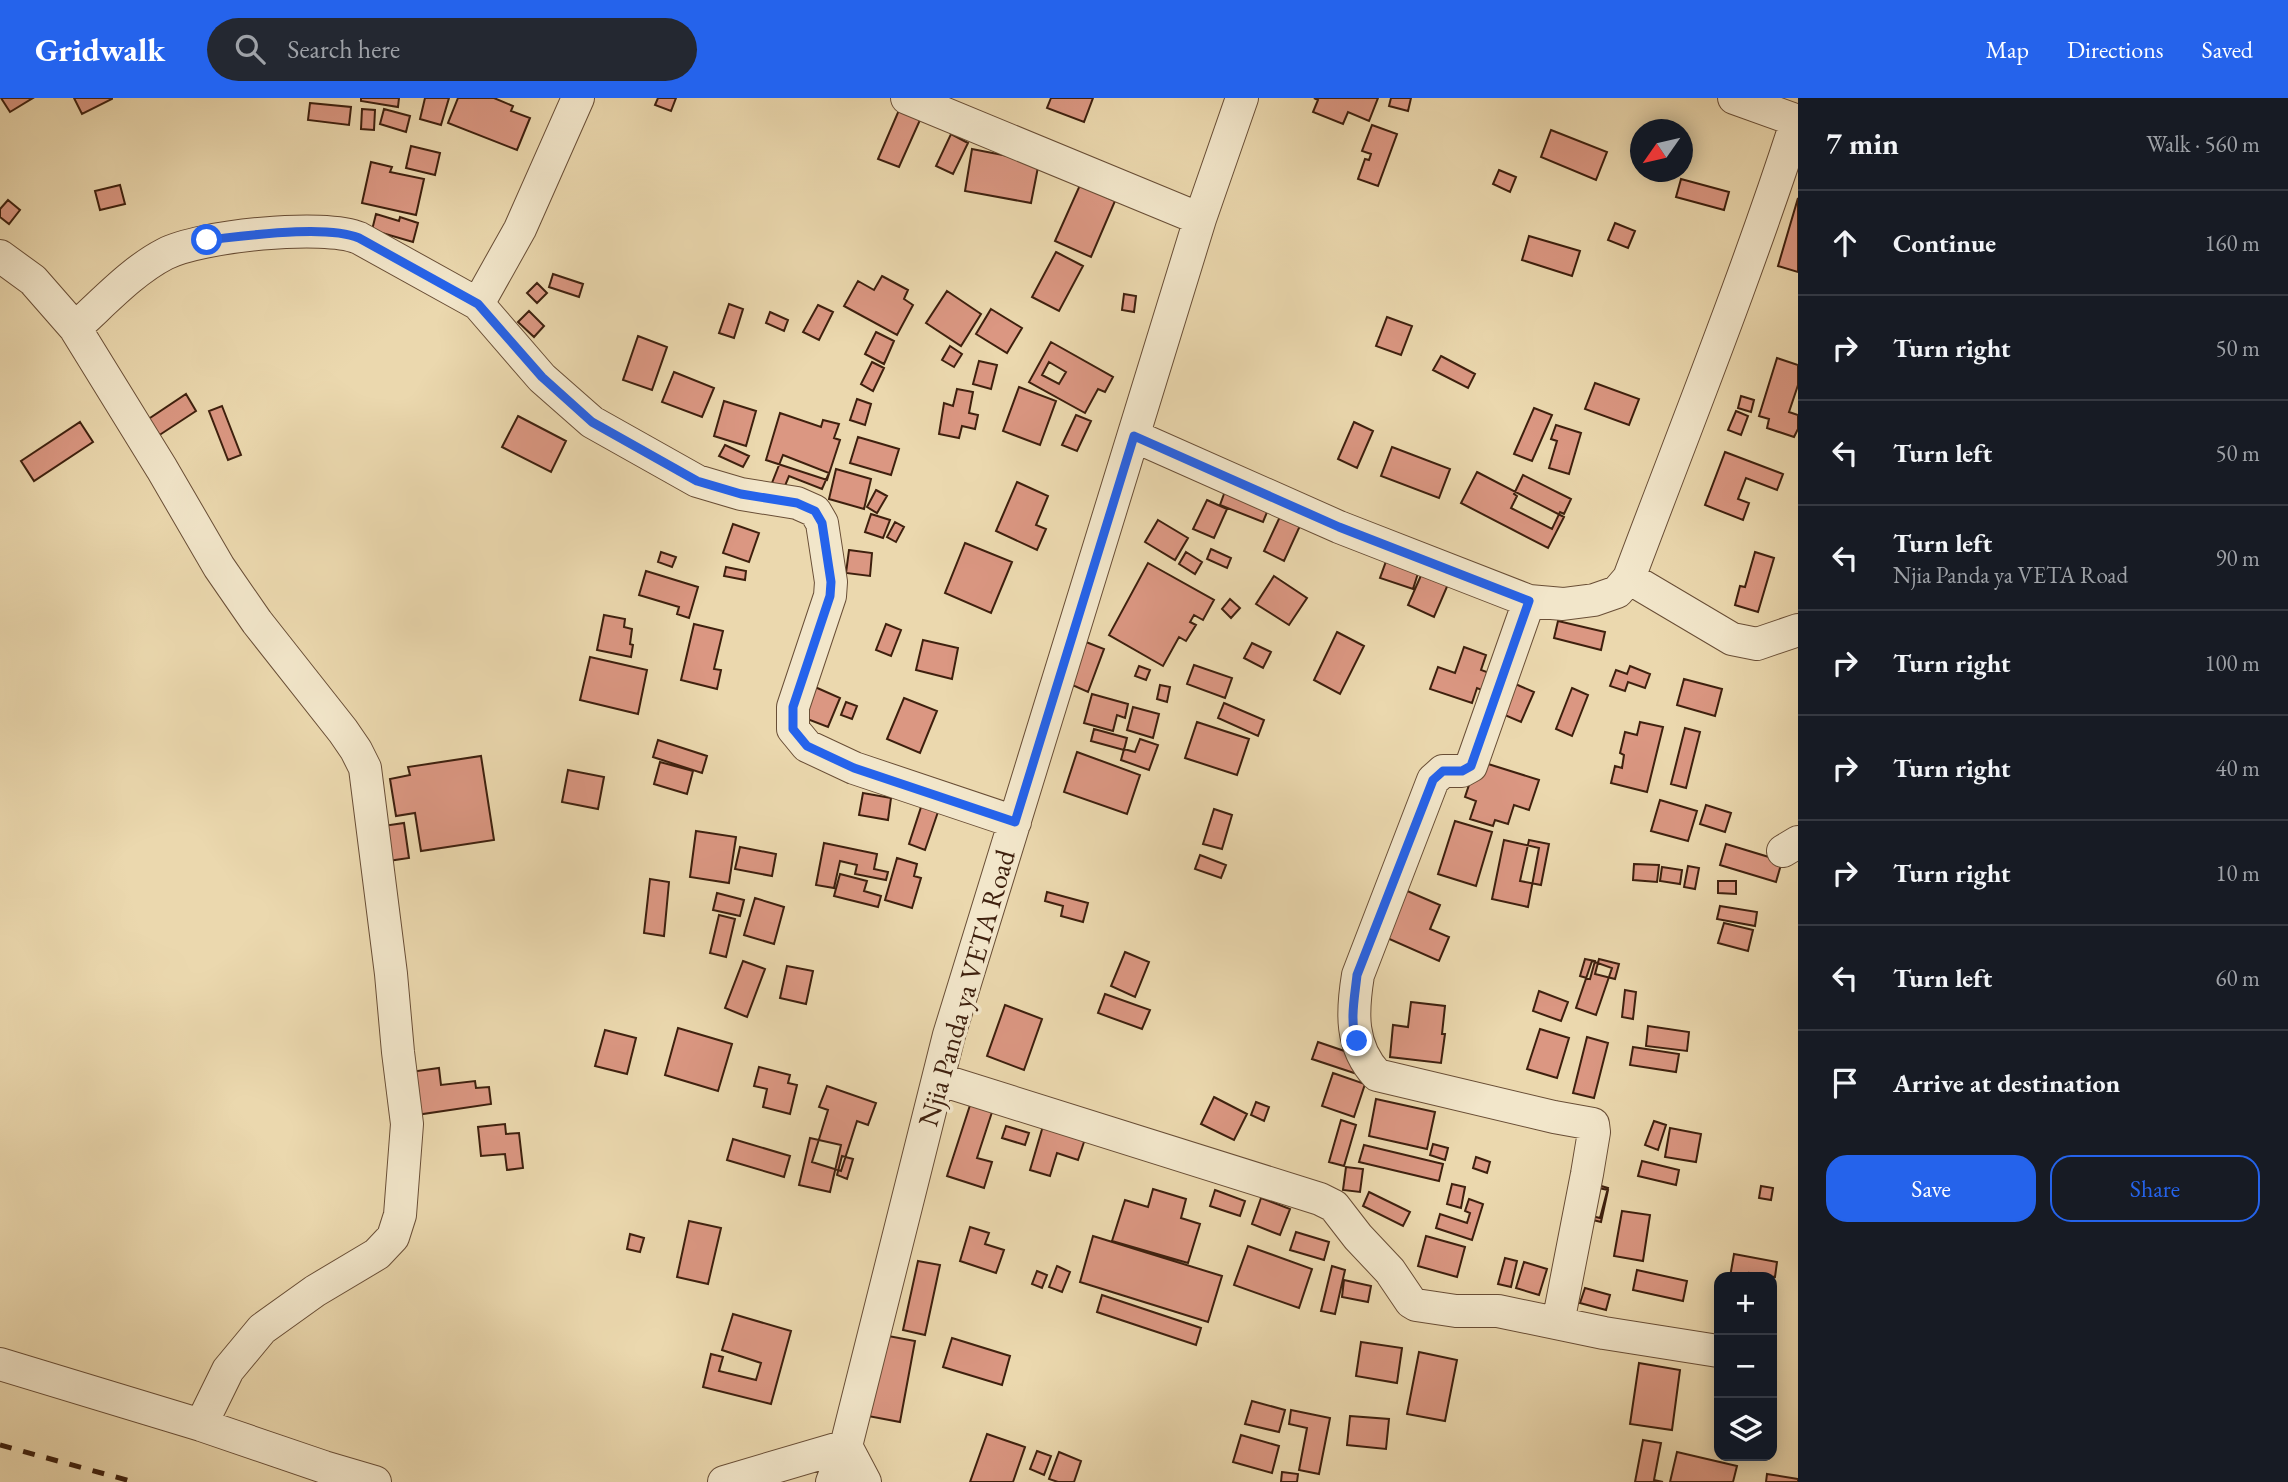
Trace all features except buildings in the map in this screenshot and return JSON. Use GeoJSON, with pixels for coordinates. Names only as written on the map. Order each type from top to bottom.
{"type":"FeatureCollection","features":[{"type":"Feature","properties":{"kind":"street"},"geometry":{"type":"LineString","coordinates":[[478,304],[520,229],[578,98]]}},
{"type":"Feature","properties":{"kind":"street"},"geometry":{"type":"LineString","coordinates":[[907,98],[1200,219]]}},
{"type":"Feature","properties":{"kind":"street","name":"Njia Panda ya VETA Road"},"geometry":{"type":"LineString","coordinates":[[832,1482],[846,1446],[949,1035],[1200,219],[1242,98]]}},
{"type":"Feature","properties":{"kind":"street"},"geometry":{"type":"LineString","coordinates":[[1134,436],[1339,527],[1529,601],[1563,604],[1594,600],[1617,592],[1629,578],[1724,332],[1798,120],[1734,98]]}},
{"type":"Feature","properties":{"kind":"street"},"geometry":{"type":"LineString","coordinates":[[75,328],[148,264],[168,252],[207,240],[274,233],[349,233],[478,304],[542,377],[592,422],[697,481],[741,494],[797,503],[815,511],[820,517],[831,582],[830,596],[793,707],[793,729],[802,742],[854,768],[1015,822]]}},
{"type":"Feature","properties":{"kind":"street"},"geometry":{"type":"LineString","coordinates":[[0,256],[33,280],[75,328],[219,567],[257,622],[356,750],[365,768],[407,1124],[400,1215],[393,1237],[377,1254],[315,1291],[262,1329],[228,1370],[201,1424]]}},
{"type":"Feature","properties":{"kind":"street"},"geometry":{"type":"LineString","coordinates":[[1629,578],[1732,639],[1757,644],[1798,630]]}},
{"type":"Feature","properties":{"kind":"street"},"geometry":{"type":"LineString","coordinates":[[1529,601],[1471,766],[1462,771],[1443,771],[1433,780],[1357,975],[1354,1030],[1357,1041],[1377,1075],[1593,1124],[1594,1132],[1558,1323]]}},
{"type":"Feature","properties":{"kind":"street"},"geometry":{"type":"LineString","coordinates":[[937,1079],[1327,1202],[1334,1206],[1416,1305],[1456,1311],[1498,1311],[1604,1333],[1714,1350]]}},
{"type":"Feature","properties":{"kind":"street"},"geometry":{"type":"LineString","coordinates":[[0,1364],[201,1424],[375,1482]]}},
{"type":"Feature","properties":{"kind":"street"},"geometry":{"type":"LineString","coordinates":[[724,1482],[846,1446],[865,1482]]}},
{"type":"Feature","properties":{"kind":"railway"},"geometry":{"type":"LineString","coordinates":[[0,1445],[134,1482]]}},
{"type":"Feature","properties":{"kind":"route"},"geometry":{"type":"LineString","coordinates":[[207,240],[274,233],[349,233],[478,304],[542,377],[592,422],[697,481],[741,494],[797,503],[815,511],[822,523],[831,582],[830,596],[793,707],[793,729],[807,746],[854,768],[1015,822],[1134,436],[1339,527],[1529,601],[1471,766],[1462,771],[1443,771],[1433,780],[1357,975],[1354,998],[1354,1030],[1357,1041]]}}]}
